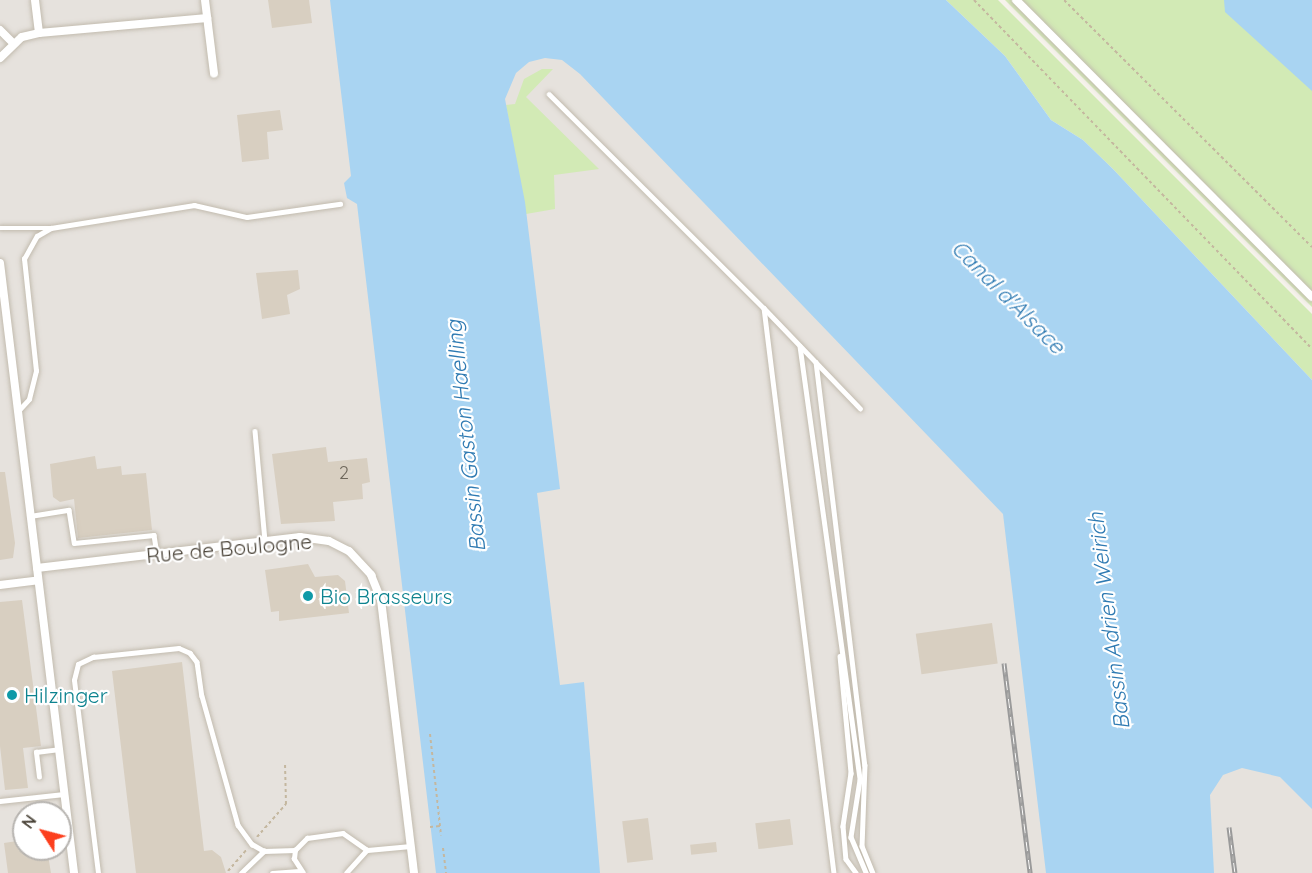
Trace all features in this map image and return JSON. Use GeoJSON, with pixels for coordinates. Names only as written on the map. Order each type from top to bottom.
{"type":"FeatureCollection","features":[{"type":"Feature","properties":{"kind":"street"},"geometry":{"type":"LineString","coordinates":[[35,0],[39,33]]}},
{"type":"Feature","properties":{"kind":"street"},"geometry":{"type":"LineString","coordinates":[[205,0],[214,73]]}},
{"type":"Feature","properties":{"kind":"street"},"geometry":{"type":"LineString","coordinates":[[1016,0],[1312,297]]}},
{"type":"Feature","properties":{"kind":"street"},"geometry":{"type":"LineString","coordinates":[[0,58],[13,43],[39,33],[207,18]]}},
{"type":"Feature","properties":{"kind":"street"},"geometry":{"type":"LineString","coordinates":[[0,30],[13,43]]}},
{"type":"Feature","properties":{"kind":"street"},"geometry":{"type":"LineString","coordinates":[[0,263],[74,873]]}},
{"type":"Feature","properties":{"kind":"street","name":"Rue de Boulogne"},"geometry":{"type":"LineString","coordinates":[[36,568],[308,537],[341,546],[358,558],[377,585],[414,873]]}},
{"type":"Feature","properties":{"kind":"street"},"geometry":{"type":"LineString","coordinates":[[0,585],[38,580]]}},
{"type":"Feature","properties":{"kind":"lane"},"geometry":{"type":"LineString","coordinates":[[549,94],[764,308],[860,408]]}},
{"type":"Feature","properties":{"kind":"lane"},"geometry":{"type":"LineString","coordinates":[[0,228],[51,228],[194,205],[247,217],[340,204]]}},
{"type":"Feature","properties":{"kind":"lane"},"geometry":{"type":"LineString","coordinates":[[18,411],[29,399],[36,371],[24,259],[28,246],[51,228]]}},
{"type":"Feature","properties":{"kind":"lane"},"geometry":{"type":"LineString","coordinates":[[764,308],[834,873]]}},
{"type":"Feature","properties":{"kind":"lane"},"geometry":{"type":"LineString","coordinates":[[800,346],[860,780],[851,837],[866,873]]}},
{"type":"Feature","properties":{"kind":"lane"},"geometry":{"type":"LineString","coordinates":[[816,362],[866,765],[862,846],[873,873]]}},
{"type":"Feature","properties":{"kind":"lane"},"geometry":{"type":"LineString","coordinates":[[255,431],[265,541]]}},
{"type":"Feature","properties":{"kind":"lane"},"geometry":{"type":"LineString","coordinates":[[30,516],[69,510],[74,543],[154,535],[157,554]]}},
{"type":"Feature","properties":{"kind":"lane"},"geometry":{"type":"LineString","coordinates":[[841,644],[839,678],[851,773],[843,826],[846,859],[856,873]]}},
{"type":"Feature","properties":{"kind":"lane"},"geometry":{"type":"LineString","coordinates":[[98,873],[74,680],[78,664],[93,657],[179,648],[190,653],[196,662],[238,825],[252,844],[264,851],[294,850],[307,838],[343,832],[366,850],[411,846]]}},
{"type":"Feature","properties":{"kind":"lane"},"geometry":{"type":"LineString","coordinates":[[39,777],[36,752],[59,749]]}},
{"type":"Feature","properties":{"kind":"lane"},"geometry":{"type":"LineString","coordinates":[[0,801],[64,794]]}},
{"type":"Feature","properties":{"kind":"lane"},"geometry":{"type":"LineString","coordinates":[[272,873],[301,872],[294,850]]}},
{"type":"Feature","properties":{"kind":"lane"},"geometry":{"type":"LineString","coordinates":[[346,873],[366,850]]}},
{"type":"Feature","properties":{"kind":"lane"},"geometry":{"type":"LineString","coordinates":[[241,873],[264,851]]}},
{"type":"Feature","properties":{"kind":"path"},"geometry":{"type":"LineString","coordinates":[[974,0],[1312,349]]}},
{"type":"Feature","properties":{"kind":"path"},"geometry":{"type":"LineString","coordinates":[[1064,0],[1312,247]]}},
{"type":"Feature","properties":{"kind":"path"},"geometry":{"type":"LineString","coordinates":[[430,734],[441,835]]}},
{"type":"Feature","properties":{"kind":"path"},"geometry":{"type":"LineString","coordinates":[[228,871],[286,804],[285,764]]}},
{"type":"Feature","properties":{"kind":"path"},"geometry":{"type":"LineString","coordinates":[[430,827],[440,826]]}},
{"type":"Feature","properties":{"kind":"path"},"geometry":{"type":"LineString","coordinates":[[443,848],[446,873]]}},
{"type":"Feature","properties":{"kind":"shaded area"},"geometry":{"type":"Polygon","coordinates":[[[0,0],[612,0],[1312,754],[1312,873],[0,873],[0,0]]]}},
{"type":"Feature","properties":{"kind":"green space"},"geometry":{"type":"Polygon","coordinates":[[[946,0],[998,0],[1312,314],[1312,380],[1113,169],[1083,140],[1051,120],[1005,56],[946,0]]]}},
{"type":"Feature","properties":{"kind":"green space"},"geometry":{"type":"Polygon","coordinates":[[[1005,0],[1312,0],[1312,307],[1005,0]]]}},
{"type":"Feature","properties":{"kind":"green space"},"geometry":{"type":"Polygon","coordinates":[[[542,69],[553,69],[526,97],[599,169],[554,175],[555,209],[526,214],[506,105],[515,104],[524,79],[542,69]]]}},
{"type":"Feature","properties":{"kind":"water"},"geometry":{"type":"Polygon","coordinates":[[[330,0],[946,0],[1005,56],[1051,120],[1083,140],[1113,169],[1312,380],[1312,809],[1280,777],[1242,768],[1223,775],[1210,795],[1214,873],[1046,873],[1003,514],[580,74],[562,60],[545,58],[529,62],[516,73],[505,99],[525,202],[560,489],[537,493],[560,685],[584,682],[600,873],[436,873],[357,204],[347,198],[344,183],[351,176],[330,0]]]}},
{"type":"Feature","properties":{"kind":"water"},"geometry":{"type":"Polygon","coordinates":[[[1224,0],[1312,0],[1312,91],[1225,12],[1224,0]]]}},
{"type":"Feature","properties":{"kind":"building"},"geometry":{"type":"Polygon","coordinates":[[[268,0],[309,0],[312,23],[272,28],[268,0]]]}},
{"type":"Feature","properties":{"kind":"building"},"geometry":{"type":"Polygon","coordinates":[[[280,110],[283,130],[267,132],[269,159],[242,162],[237,115],[280,110]]]}},
{"type":"Feature","properties":{"kind":"building"},"geometry":{"type":"Polygon","coordinates":[[[298,270],[300,289],[287,295],[290,314],[262,319],[256,273],[298,270]]]}},
{"type":"Feature","properties":{"kind":"building"},"geometry":{"type":"Polygon","coordinates":[[[326,447],[328,462],[367,458],[370,482],[362,484],[363,499],[333,502],[335,521],[281,524],[272,454],[326,447]]]}},
{"type":"Feature","properties":{"kind":"building"},"geometry":{"type":"Polygon","coordinates":[[[95,456],[97,469],[121,466],[122,475],[146,473],[152,530],[78,538],[74,499],[60,502],[53,497],[50,464],[95,456]]]}},
{"type":"Feature","properties":{"kind":"building"},"geometry":{"type":"Polygon","coordinates":[[[0,472],[5,472],[15,543],[13,558],[0,560],[0,472]]]}},
{"type":"Feature","properties":{"kind":"building","name":"Bio Brasseurs"},"geometry":{"type":"Polygon","coordinates":[[[308,564],[315,577],[338,575],[345,581],[349,613],[279,621],[279,611],[271,612],[265,570],[308,564]]]}},
{"type":"Feature","properties":{"kind":"building","name":"Hilzinger"},"geometry":{"type":"Polygon","coordinates":[[[22,600],[41,746],[23,748],[28,788],[5,790],[0,746],[0,602],[22,600]]]}},
{"type":"Feature","properties":{"kind":"building"},"geometry":{"type":"Polygon","coordinates":[[[992,623],[998,664],[921,674],[916,634],[992,623]]]}},
{"type":"Feature","properties":{"kind":"building"},"geometry":{"type":"Polygon","coordinates":[[[182,662],[204,851],[212,850],[221,857],[226,873],[136,873],[112,671],[182,662]]]}},
{"type":"Feature","properties":{"kind":"building"},"geometry":{"type":"Polygon","coordinates":[[[648,818],[653,860],[627,863],[622,821],[648,818]]]}},
{"type":"Feature","properties":{"kind":"building"},"geometry":{"type":"Polygon","coordinates":[[[790,819],[793,845],[758,849],[755,823],[790,819]]]}},
{"type":"Feature","properties":{"kind":"building"},"geometry":{"type":"Polygon","coordinates":[[[12,842],[12,861],[49,861],[51,873],[8,873],[4,843],[12,842]]]}},
{"type":"Feature","properties":{"kind":"building"},"geometry":{"type":"Polygon","coordinates":[[[716,842],[717,852],[691,855],[690,845],[716,842]]]}},
{"type":"Feature","properties":{"kind":"railway"},"geometry":{"type":"LineString","coordinates":[[1004,663],[1030,873]]}},
{"type":"Feature","properties":{"kind":"railway"},"geometry":{"type":"LineString","coordinates":[[1229,827],[1235,873]]}},
{"type":"Feature","properties":{"kind":"place","name":"Bio Brasseurs"},"geometry":{"type":"Point","coordinates":[308,596]}},
{"type":"Feature","properties":{"kind":"place","name":"Hilzinger"},"geometry":{"type":"Point","coordinates":[12,695]}},
{"type":"Feature","properties":{"kind":"water label","name":"Canal d'Alsace"},"geometry":{"type":"Point","coordinates":[1008,297]}},
{"type":"Feature","properties":{"kind":"water label","name":"Bassin Gaston Haelling"},"geometry":{"type":"Point","coordinates":[466,436]}},
{"type":"Feature","properties":{"kind":"water label","name":"Bassin Adrien Weirich"},"geometry":{"type":"Point","coordinates":[1109,621]}}]}
